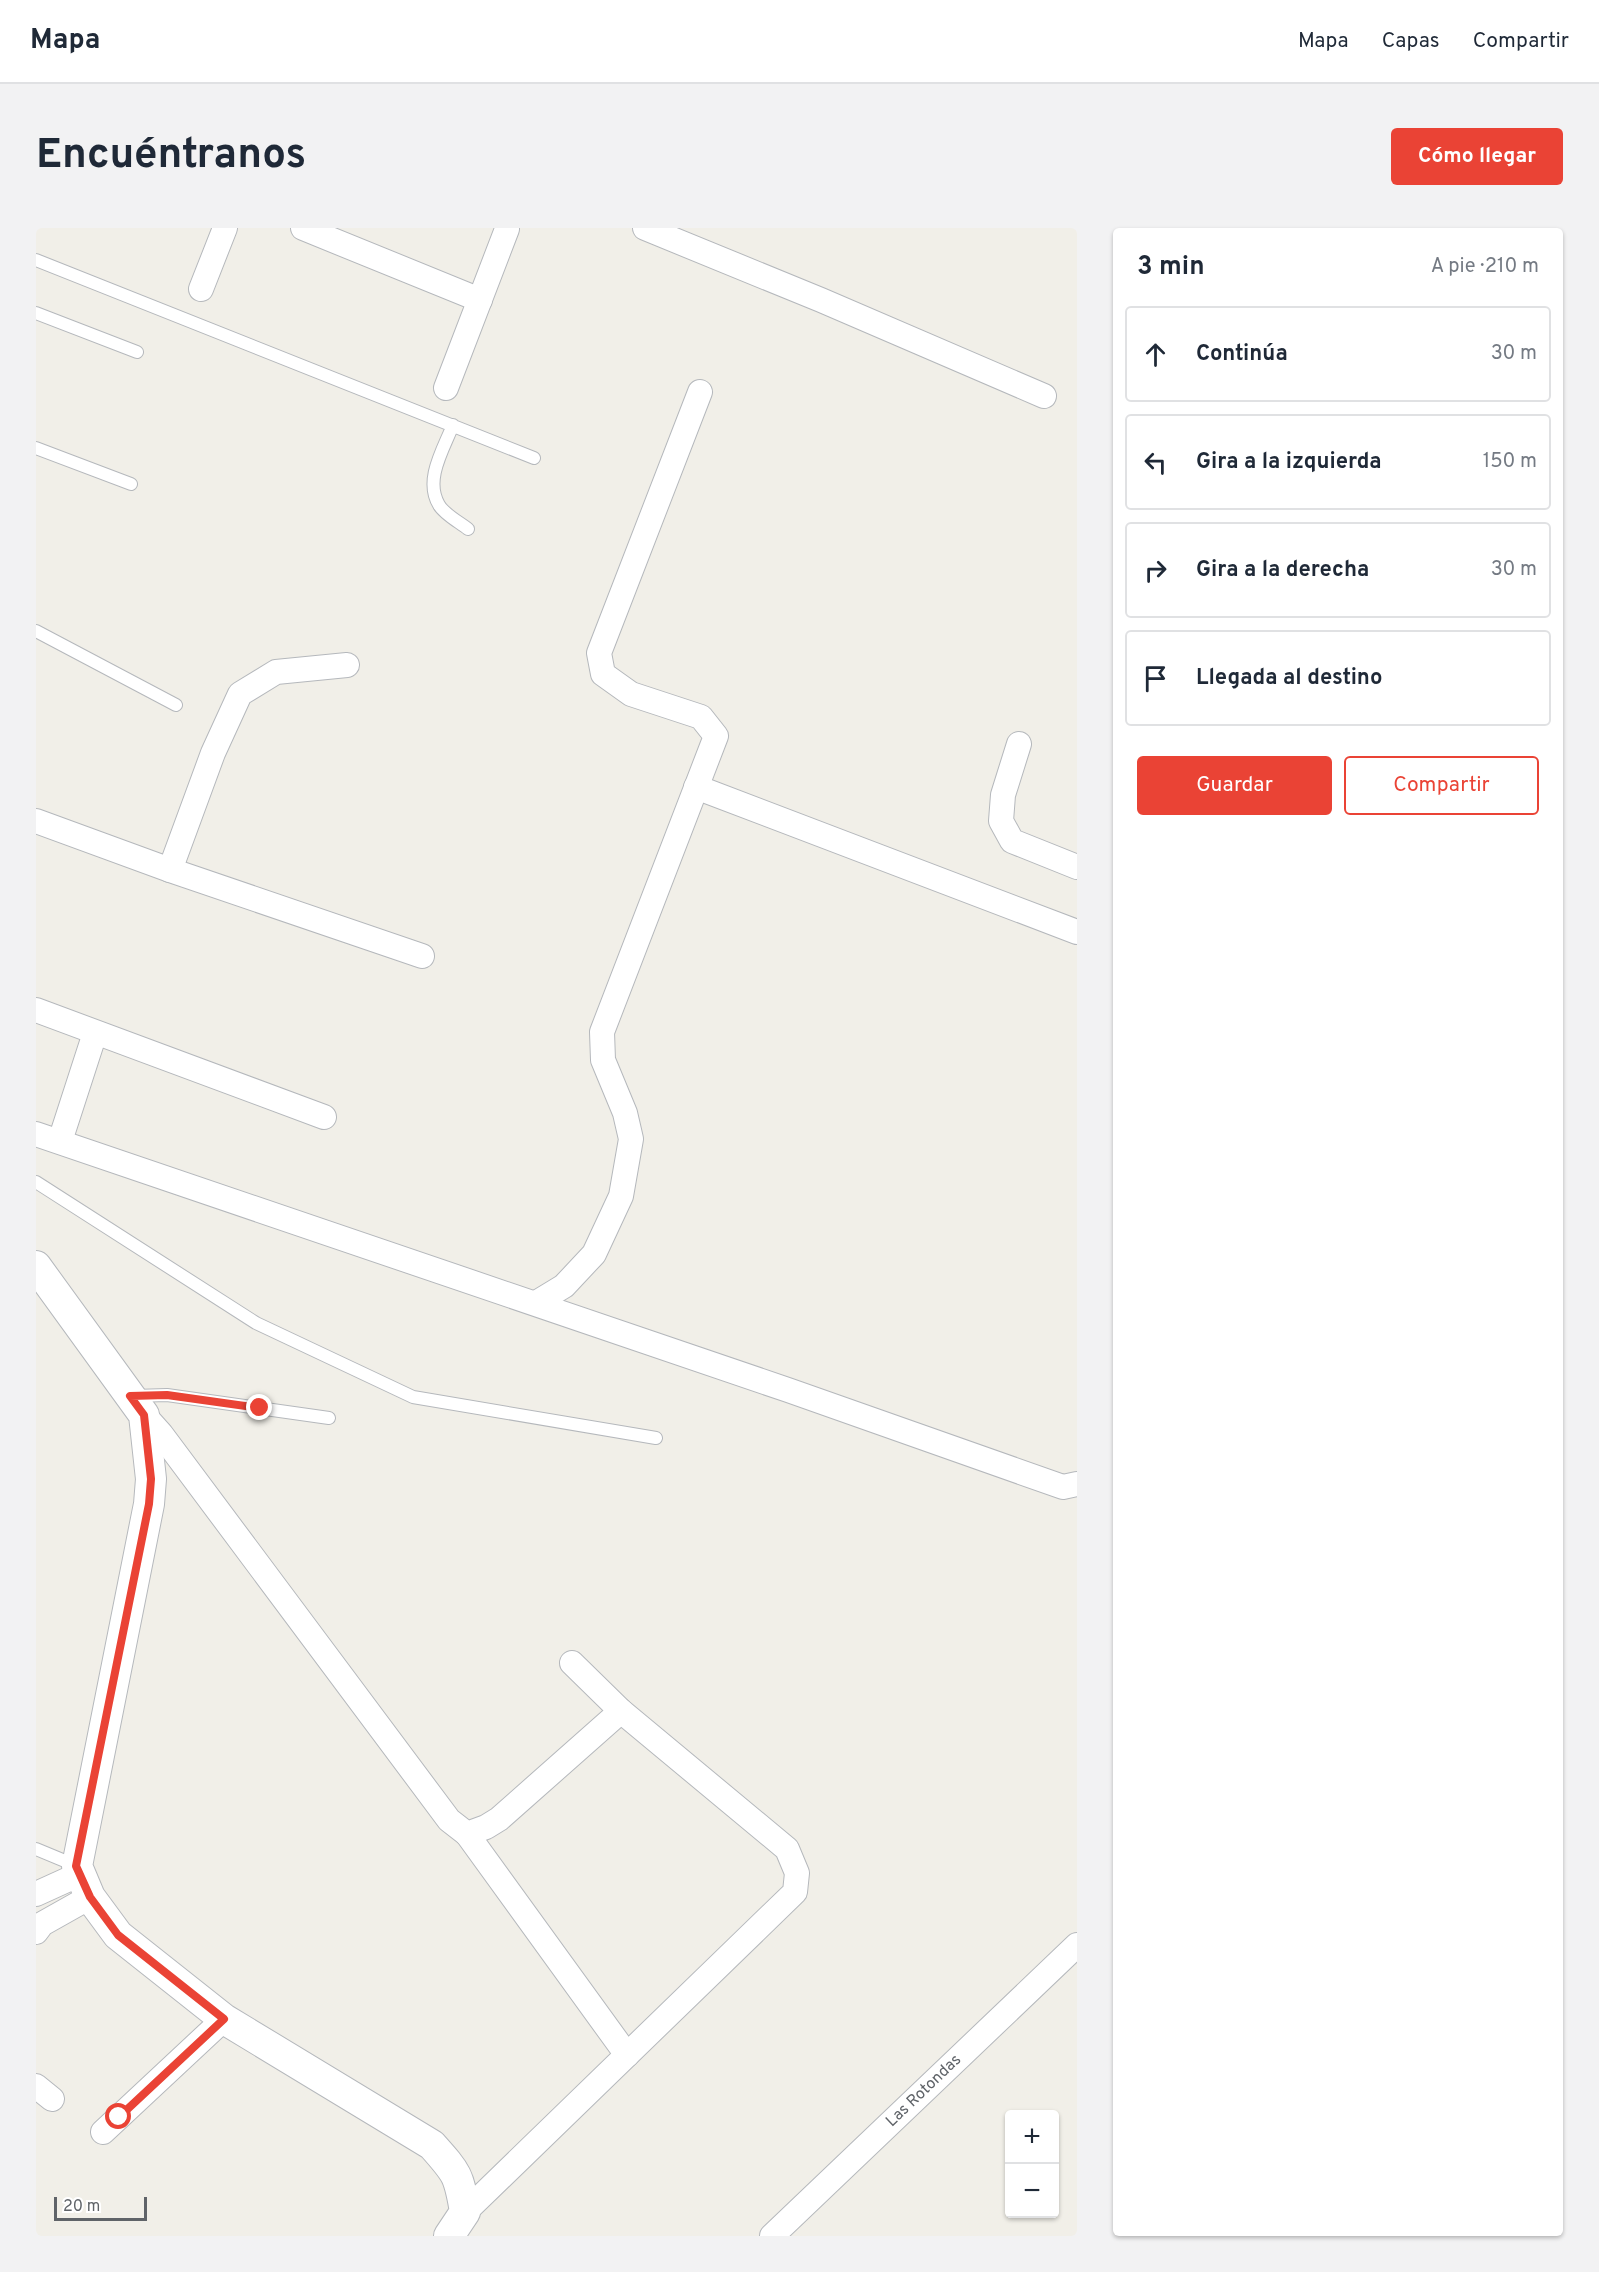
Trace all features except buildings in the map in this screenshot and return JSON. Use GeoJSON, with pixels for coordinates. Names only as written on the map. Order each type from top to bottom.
{"type":"FeatureCollection","features":[{"type":"Feature","properties":{"kind":"street"},"geometry":{"type":"LineString","coordinates":[[201,289],[225,228]]}},
{"type":"Feature","properties":{"kind":"street"},"geometry":{"type":"LineString","coordinates":[[303,228],[480,300]]}},
{"type":"Feature","properties":{"kind":"street"},"geometry":{"type":"LineString","coordinates":[[645,228],[881,325],[1044,396]]}},
{"type":"Feature","properties":{"kind":"street"},"geometry":{"type":"LineString","coordinates":[[446,388],[507,229]]}},
{"type":"Feature","properties":{"kind":"street"},"geometry":{"type":"LineString","coordinates":[[536,1304],[564,1286],[594,1254],[621,1196],[631,1139],[625,1113],[603,1060],[602,1032],[716,736],[701,717],[631,694],[612,681],[603,674],[599,653],[700,392]]}},
{"type":"Feature","properties":{"kind":"street"},"geometry":{"type":"LineString","coordinates":[[170,870],[213,753],[240,694],[276,672],[346,665]]}},
{"type":"Feature","properties":{"kind":"street"},"geometry":{"type":"LineString","coordinates":[[1019,744],[1003,795],[1001,821],[1012,841],[1077,867]]}},
{"type":"Feature","properties":{"kind":"street"},"geometry":{"type":"LineString","coordinates":[[696,787],[1077,932]]}},
{"type":"Feature","properties":{"kind":"street"},"geometry":{"type":"LineString","coordinates":[[36,821],[170,870],[422,956]]}},
{"type":"Feature","properties":{"kind":"street"},"geometry":{"type":"LineString","coordinates":[[36,1010],[324,1117]]}},
{"type":"Feature","properties":{"kind":"street"},"geometry":{"type":"LineString","coordinates":[[60,1141],[95,1033]]}},
{"type":"Feature","properties":{"kind":"street"},"geometry":{"type":"LineString","coordinates":[[36,1134],[1063,1487],[1077,1484]]}},
{"type":"Feature","properties":{"kind":"street"},"geometry":{"type":"LineString","coordinates":[[36,1266],[137,1406],[168,1443],[449,1820],[467,1834],[627,2055]]}},
{"type":"Feature","properties":{"kind":"street"},"geometry":{"type":"LineString","coordinates":[[36,1932],[82,1879],[149,1504],[151,1479],[137,1406]]}},
{"type":"Feature","properties":{"kind":"street"},"geometry":{"type":"LineString","coordinates":[[457,2224],[795,1892],[797,1873],[787,1849],[621,1711],[572,1663]]}},
{"type":"Feature","properties":{"kind":"street"},"geometry":{"type":"LineString","coordinates":[[467,1834],[499,1819],[621,1711]]}},
{"type":"Feature","properties":{"kind":"street"},"geometry":{"type":"LineString","coordinates":[[36,1894],[82,1879]]}},
{"type":"Feature","properties":{"kind":"street"},"geometry":{"type":"LineString","coordinates":[[82,1879],[118,1935],[224,2019],[432,2145],[456,2172],[457,2224]]}},
{"type":"Feature","properties":{"kind":"street","name":"Las Rotondas"},"geometry":{"type":"LineString","coordinates":[[772,2236],[1077,1945]]}},
{"type":"Feature","properties":{"kind":"street"},"geometry":{"type":"LineString","coordinates":[[103,2132],[224,2019]]}},
{"type":"Feature","properties":{"kind":"lane"},"geometry":{"type":"LineString","coordinates":[[36,260],[534,458]]}},
{"type":"Feature","properties":{"kind":"lane"},"geometry":{"type":"LineString","coordinates":[[36,312],[136,352]]}},
{"type":"Feature","properties":{"kind":"lane"},"geometry":{"type":"LineString","coordinates":[[453,425],[434,474],[433,489],[439,507],[468,529]]}},
{"type":"Feature","properties":{"kind":"lane"},"geometry":{"type":"LineString","coordinates":[[36,448],[131,484]]}},
{"type":"Feature","properties":{"kind":"lane"},"geometry":{"type":"LineString","coordinates":[[36,631],[176,705]]}},
{"type":"Feature","properties":{"kind":"lane"},"geometry":{"type":"LineString","coordinates":[[36,1182],[256,1323],[413,1397],[656,1438]]}},
{"type":"Feature","properties":{"kind":"lane"},"geometry":{"type":"LineString","coordinates":[[137,1406],[167,1395],[329,1418]]}},
{"type":"Feature","properties":{"kind":"lane"},"geometry":{"type":"LineString","coordinates":[[36,1849],[82,1879]]}},
{"type":"Feature","properties":{"kind":"route"},"geometry":{"type":"LineString","coordinates":[[119,2117],[224,2019],[118,1935],[90,1897],[76,1866],[149,1504],[151,1479],[144,1415],[130,1396],[167,1395],[260,1408]]}}]}
